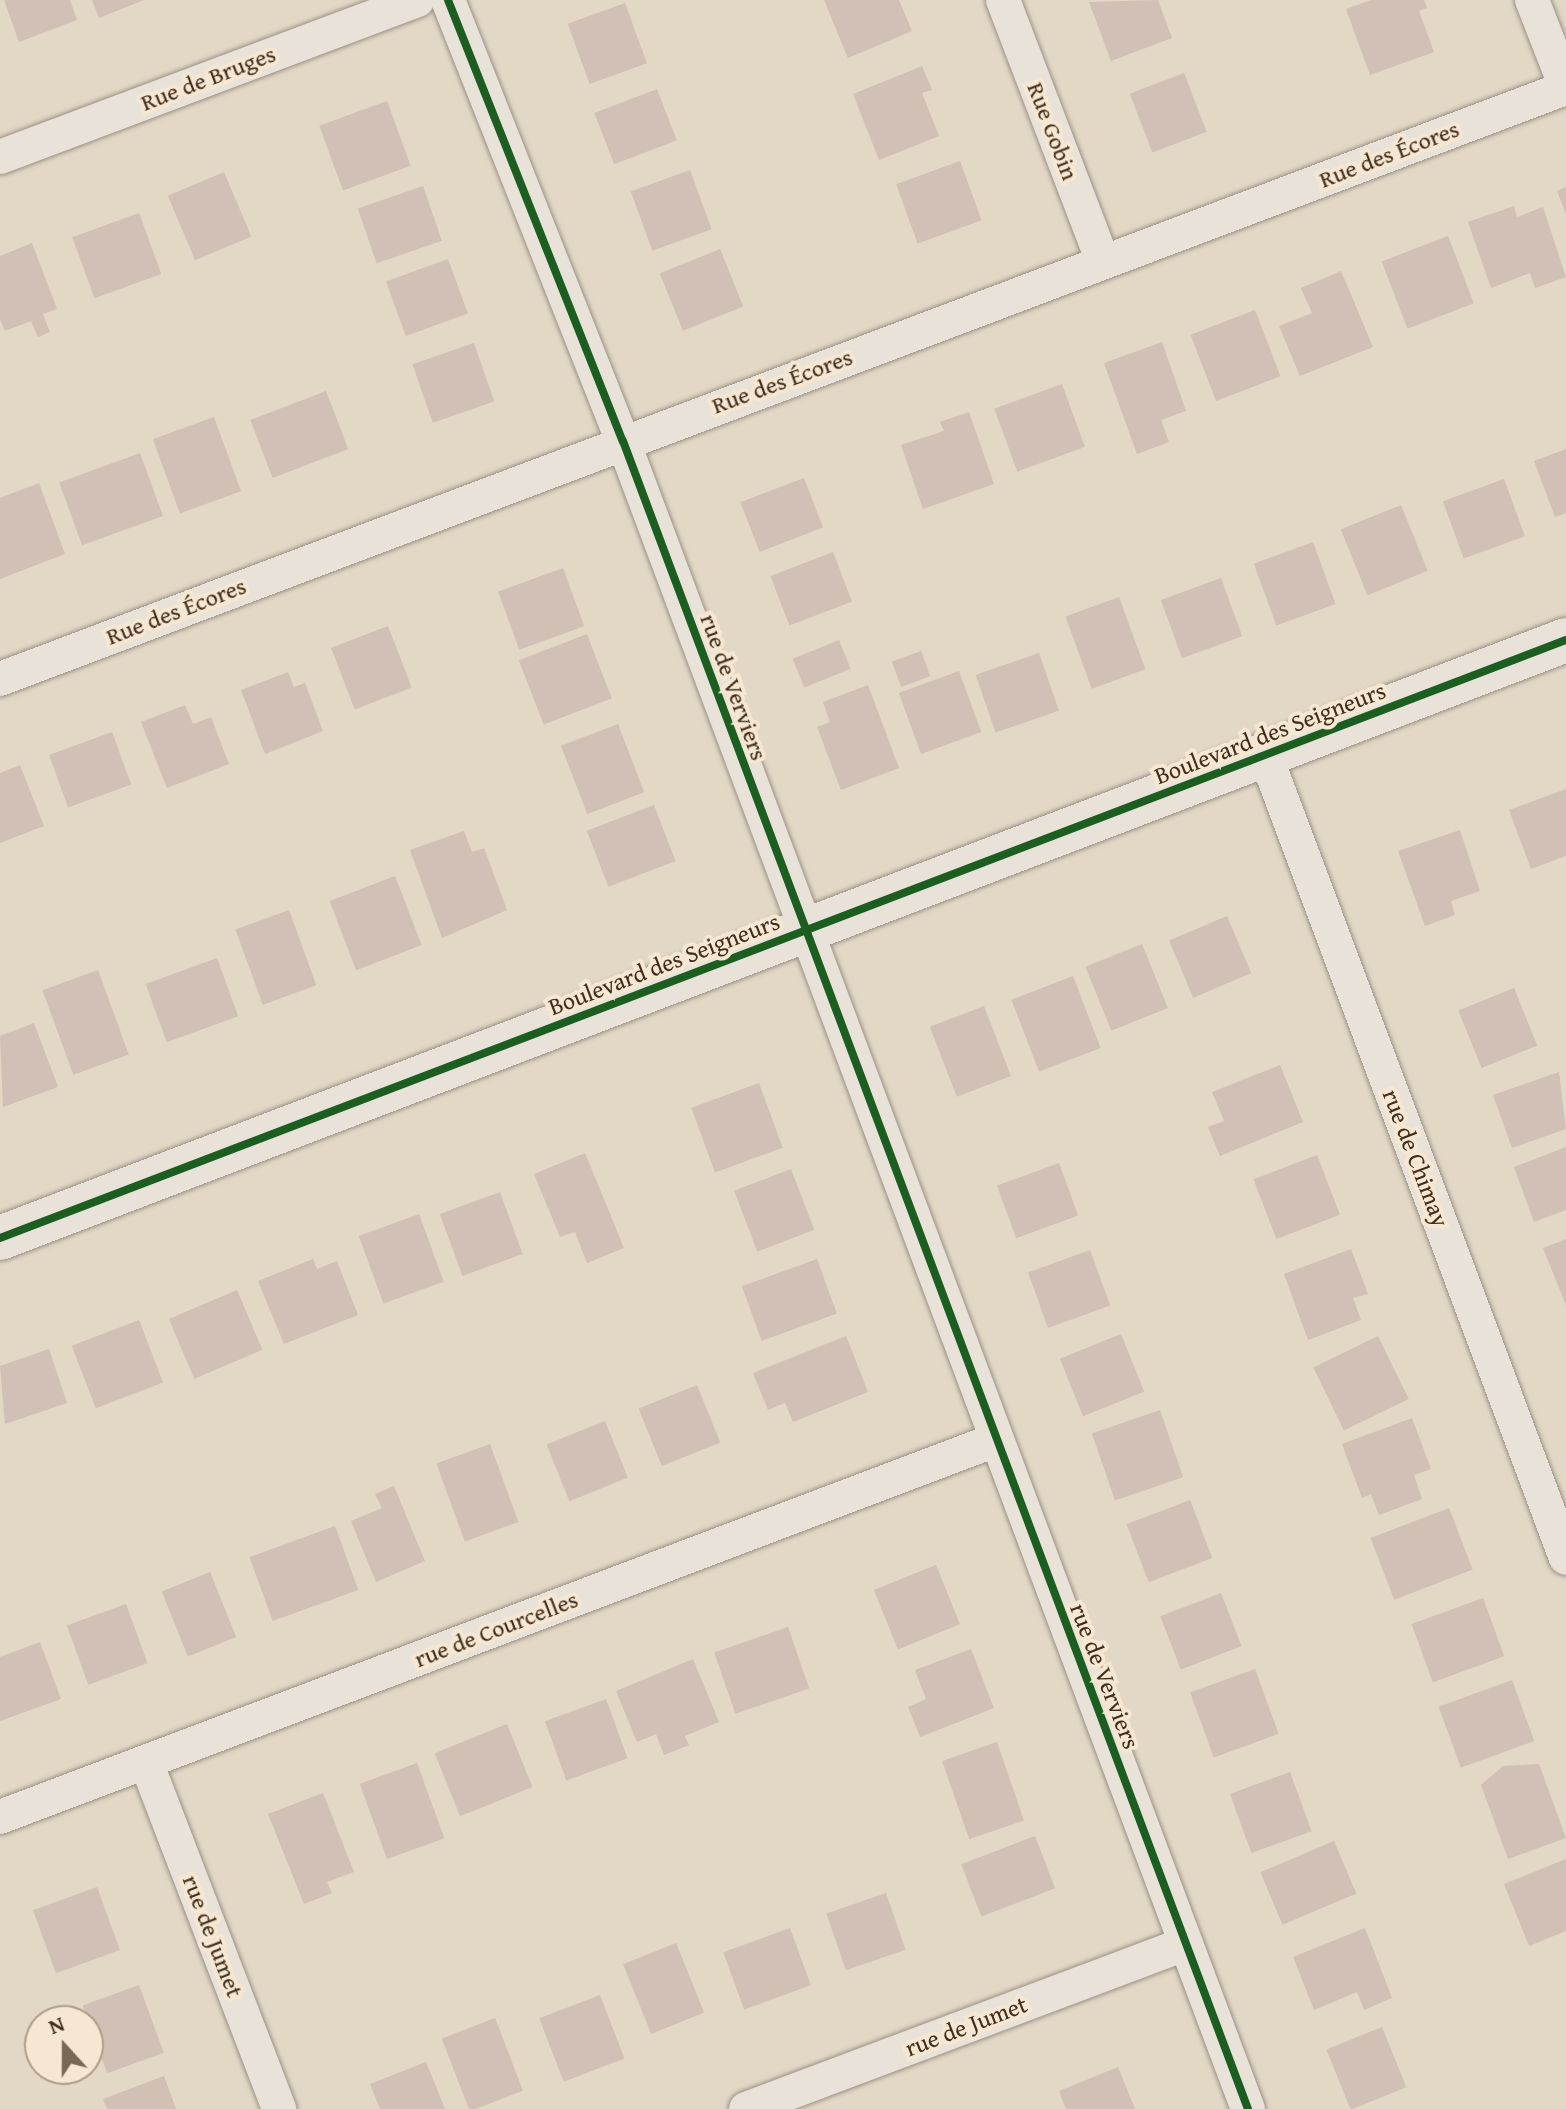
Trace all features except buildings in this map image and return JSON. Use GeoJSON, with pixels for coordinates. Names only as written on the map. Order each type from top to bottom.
{"type":"FeatureCollection","features":[{"type":"Feature","properties":{"kind":"street","name":"Rue de Bruges"},"geometry":{"type":"LineString","coordinates":[[0,157],[417,0]]}},
{"type":"Feature","properties":{"kind":"street","name":"rue de Verviers"},"geometry":{"type":"LineString","coordinates":[[448,0],[623,441],[802,932],[1248,2109]]}},
{"type":"Feature","properties":{"kind":"street","name":"Rue Gobin"},"geometry":{"type":"LineString","coordinates":[[1003,0],[1103,262]]}},
{"type":"Feature","properties":{"kind":"street"},"geometry":{"type":"LineString","coordinates":[[1532,0],[1566,88]]}},
{"type":"Feature","properties":{"kind":"street","name":"Rue des Écores"},"geometry":{"type":"LineString","coordinates":[[0,679],[623,441],[1566,88]]}},
{"type":"Feature","properties":{"kind":"street","name":"Boulevard des Seigneurs"},"geometry":{"type":"LineString","coordinates":[[0,1238],[1566,640]]}},
{"type":"Feature","properties":{"kind":"street","name":"rue de Chimay"},"geometry":{"type":"LineString","coordinates":[[1266,757],[1566,1558]]}},
{"type":"Feature","properties":{"kind":"street","name":"rue de Courcelles"},"geometry":{"type":"LineString","coordinates":[[0,1817],[993,1441]]}},
{"type":"Feature","properties":{"kind":"street","name":"rue de Jumet"},"geometry":{"type":"LineString","coordinates":[[146,1762],[279,2109]]}},
{"type":"Feature","properties":{"kind":"street","name":"rue de Jumet"},"geometry":{"type":"LineString","coordinates":[[746,2109],[1186,1944]]}},
{"type":"Feature","properties":{"kind":"cycle path"},"geometry":{"type":"LineString","coordinates":[[448,0],[623,441],[1248,2109]]}},
{"type":"Feature","properties":{"kind":"cycle path"},"geometry":{"type":"LineString","coordinates":[[0,1238],[1566,640]]}}]}
